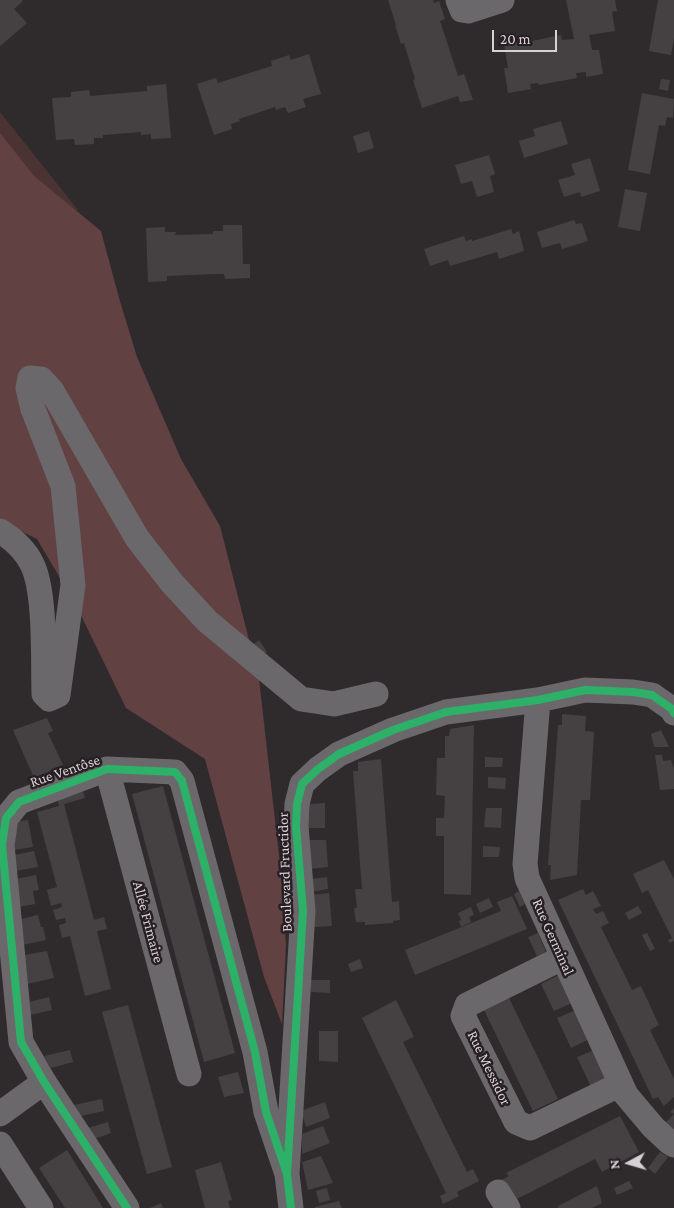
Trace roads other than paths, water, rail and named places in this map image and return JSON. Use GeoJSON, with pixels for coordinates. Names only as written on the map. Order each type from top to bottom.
{"type":"FeatureCollection","features":[{"type":"Feature","properties":{"kind":"street"},"geometry":{"type":"LineString","coordinates":[[458,0],[462,10],[502,0]]}},
{"type":"Feature","properties":{"kind":"street"},"geometry":{"type":"LineString","coordinates":[[0,531],[14,540],[32,564],[39,588],[44,694],[49,699],[58,695],[73,585],[63,486],[33,409],[28,388],[30,378],[41,379],[52,391],[137,538],[172,583],[207,621],[301,699],[334,704],[376,694]]}},
{"type":"Feature","properties":{"kind":"street","name":"Boulevard Fructidor"},"geometry":{"type":"LineString","coordinates":[[291,1208],[287,1174],[303,911],[296,826],[297,804],[302,784],[318,768],[339,754],[402,727],[446,712],[538,700],[585,690],[633,692],[652,695],[672,709],[674,713]]}},
{"type":"Feature","properties":{"kind":"street","name":"Rue Germinal"},"geometry":{"type":"LineString","coordinates":[[538,700],[525,864],[527,878],[626,1096],[653,1127],[669,1142],[674,1144]]}},
{"type":"Feature","properties":{"kind":"street","name":"Rue Ventôse"},"geometry":{"type":"LineString","coordinates":[[127,1208],[44,1082],[21,1042],[2,845],[6,818],[19,802],[107,769],[175,772],[182,781],[255,1052],[266,1112],[287,1174]]}},
{"type":"Feature","properties":{"kind":"street","name":"Allée Frimaire"},"geometry":{"type":"LineString","coordinates":[[107,769],[189,1074]]}},
{"type":"Feature","properties":{"kind":"street","name":"Rue Messidor"},"geometry":{"type":"LineString","coordinates":[[562,958],[467,1005],[463,1016],[516,1122],[530,1128],[621,1084]]}},
{"type":"Feature","properties":{"kind":"street"},"geometry":{"type":"LineString","coordinates":[[0,1114],[44,1082]]}},
{"type":"Feature","properties":{"kind":"street"},"geometry":{"type":"LineString","coordinates":[[0,1144],[41,1208]]}}]}
